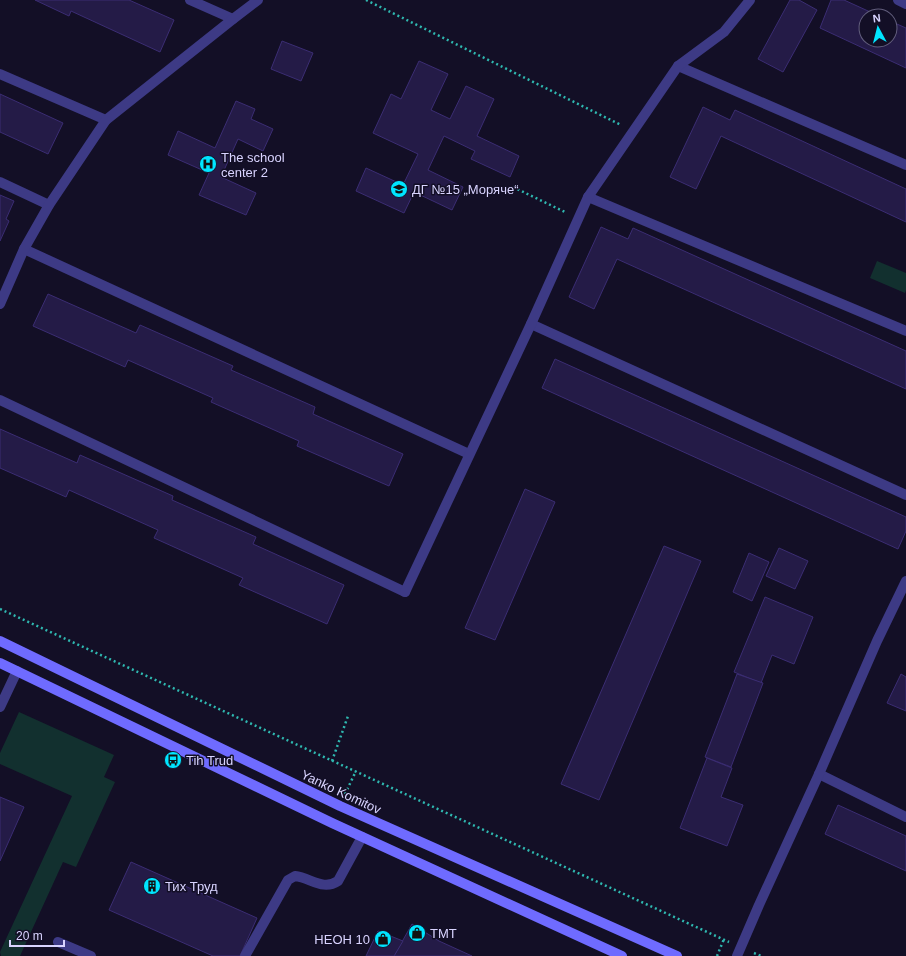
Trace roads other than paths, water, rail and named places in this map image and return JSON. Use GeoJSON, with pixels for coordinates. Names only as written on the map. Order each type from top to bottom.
{"type":"FeatureCollection","features":[{"type":"Feature","properties":{"kind":"main road","name":"Yanko Komitov"},"geometry":{"type":"LineString","coordinates":[[0,640],[340,806],[677,956]]}},
{"type":"Feature","properties":{"kind":"main road"},"geometry":{"type":"LineString","coordinates":[[0,663],[362,837],[622,956]]}},
{"type":"Feature","properties":{"kind":"street"},"geometry":{"type":"LineString","coordinates":[[190,0],[233,19]]}},
{"type":"Feature","properties":{"kind":"street"},"geometry":{"type":"LineString","coordinates":[[0,304],[24,249],[49,205],[106,120],[258,0]]}},
{"type":"Feature","properties":{"kind":"street"},"geometry":{"type":"LineString","coordinates":[[0,400],[405,592],[588,197],[678,66],[724,32],[750,0]]}},
{"type":"Feature","properties":{"kind":"street"},"geometry":{"type":"LineString","coordinates":[[898,0],[906,4]]}},
{"type":"Feature","properties":{"kind":"street"},"geometry":{"type":"LineString","coordinates":[[678,66],[906,165]]}},
{"type":"Feature","properties":{"kind":"street"},"geometry":{"type":"LineString","coordinates":[[0,74],[106,120]]}},
{"type":"Feature","properties":{"kind":"street"},"geometry":{"type":"LineString","coordinates":[[0,182],[49,205]]}},
{"type":"Feature","properties":{"kind":"street"},"geometry":{"type":"LineString","coordinates":[[588,197],[906,331]]}},
{"type":"Feature","properties":{"kind":"street"},"geometry":{"type":"LineString","coordinates":[[24,249],[469,454]]}},
{"type":"Feature","properties":{"kind":"street"},"geometry":{"type":"LineString","coordinates":[[530,324],[906,495]]}},
{"type":"Feature","properties":{"kind":"street"},"geometry":{"type":"LineString","coordinates":[[739,952],[758,905],[818,774],[876,641],[906,581]]}},
{"type":"Feature","properties":{"kind":"street"},"geometry":{"type":"LineString","coordinates":[[0,707],[17,671]]}},
{"type":"Feature","properties":{"kind":"street"},"geometry":{"type":"LineString","coordinates":[[818,774],[906,817]]}},
{"type":"Feature","properties":{"kind":"street"},"geometry":{"type":"LineString","coordinates":[[245,956],[288,880],[295,876],[304,877],[324,886],[332,885],[338,881],[362,837]]}},
{"type":"Feature","properties":{"kind":"street"},"geometry":{"type":"LineString","coordinates":[[58,942],[91,956]]}},
{"type":"Feature","properties":{"kind":"place","name":"The school center 2"},"geometry":{"type":"Point","coordinates":[208,164]}},
{"type":"Feature","properties":{"kind":"place","name":"ДГ №15 „Моряче“"},"geometry":{"type":"Point","coordinates":[399,189]}},
{"type":"Feature","properties":{"kind":"place","name":"Tih Trud"},"geometry":{"type":"Point","coordinates":[173,760]}},
{"type":"Feature","properties":{"kind":"place","name":"Тих Труд"},"geometry":{"type":"Point","coordinates":[152,886]}},
{"type":"Feature","properties":{"kind":"place","name":"TMT"},"geometry":{"type":"Point","coordinates":[417,933]}},
{"type":"Feature","properties":{"kind":"place","name":"НЕОН 10"},"geometry":{"type":"Point","coordinates":[383,939]}}]}
